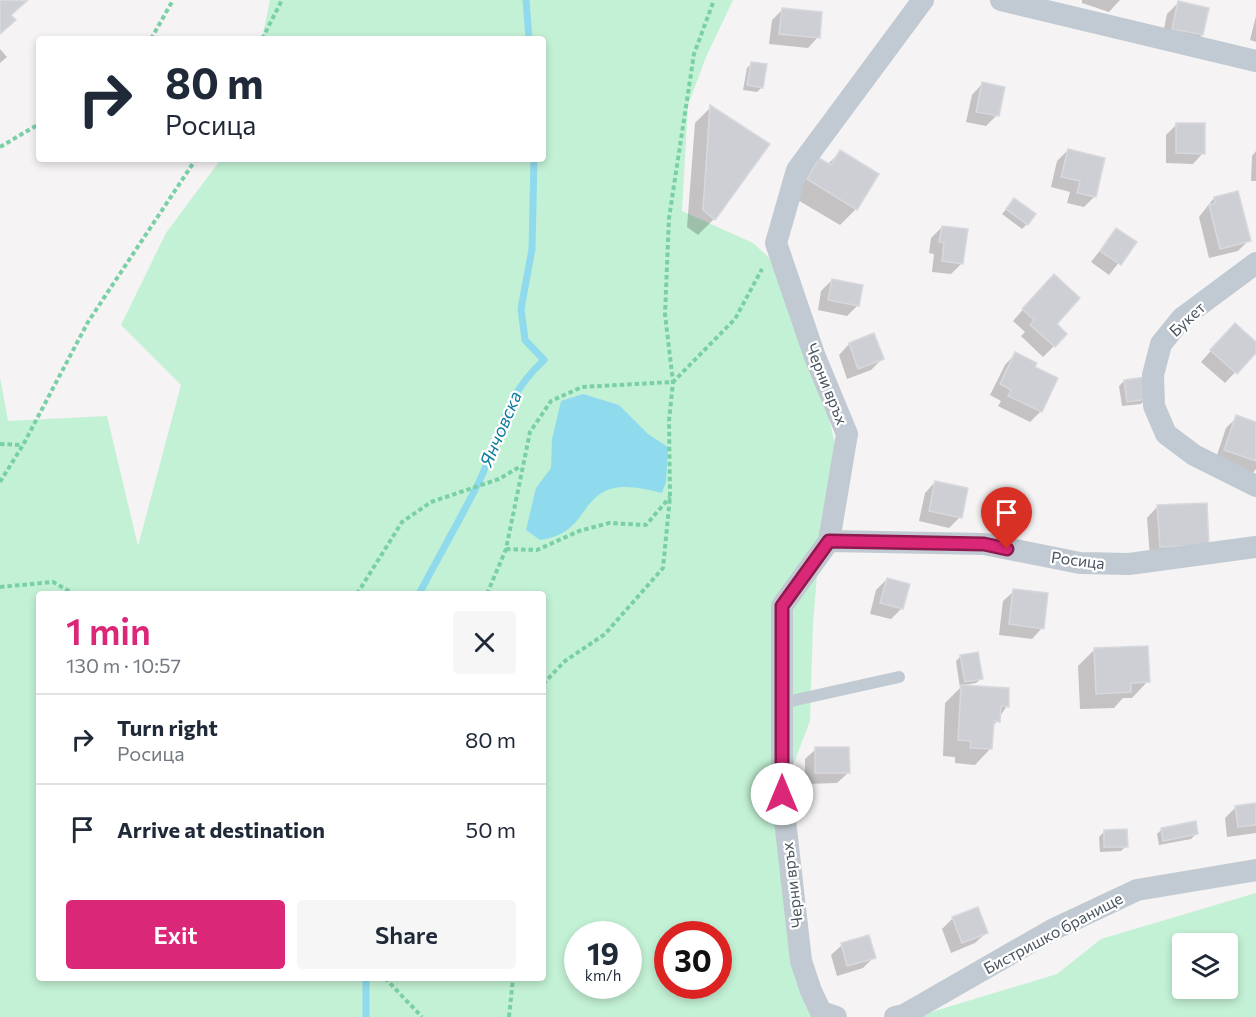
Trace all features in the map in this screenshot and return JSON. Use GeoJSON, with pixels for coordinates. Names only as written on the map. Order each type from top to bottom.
{"type":"FeatureCollection","features":[{"type":"Feature","properties":{"kind":"street"},"geometry":{"type":"LineString","coordinates":[[776,243],[797,170],[923,0]]}},
{"type":"Feature","properties":{"kind":"street"},"geometry":{"type":"LineString","coordinates":[[1001,0],[1256,61]]}},
{"type":"Feature","properties":{"kind":"street","name":"Черни връх"},"geometry":{"type":"LineString","coordinates":[[776,243],[815,357],[847,434],[829,541],[782,606],[782,794],[801,961],[811,991],[829,1014]]}},
{"type":"Feature","properties":{"kind":"street","name":"Букет"},"geometry":{"type":"LineString","coordinates":[[1256,262],[1182,318],[1161,344],[1153,375],[1154,406],[1166,434],[1194,455],[1256,486]]}},
{"type":"Feature","properties":{"kind":"street","name":"Росица"},"geometry":{"type":"LineString","coordinates":[[829,541],[984,544],[1080,563],[1129,564],[1256,548]]}},
{"type":"Feature","properties":{"kind":"street","name":"Бистришко бранище"},"geometry":{"type":"LineString","coordinates":[[894,1017],[904,1015],[1052,930],[1137,890],[1256,870]]}},
{"type":"Feature","properties":{"kind":"lane"},"geometry":{"type":"LineString","coordinates":[[782,703],[899,676]]}},
{"type":"Feature","properties":{"kind":"path"},"geometry":{"type":"LineString","coordinates":[[153,36],[173,0]]}},
{"type":"Feature","properties":{"kind":"path"},"geometry":{"type":"LineString","coordinates":[[264,36],[282,0]]}},
{"type":"Feature","properties":{"kind":"path"},"geometry":{"type":"LineString","coordinates":[[546,681],[565,661],[605,634],[663,568],[670,497],[669,421],[673,382],[664,314],[669,218],[694,54],[714,0]]}},
{"type":"Feature","properties":{"kind":"path"},"geometry":{"type":"LineString","coordinates":[[0,147],[36,126]]}},
{"type":"Feature","properties":{"kind":"path"},"geometry":{"type":"LineString","coordinates":[[0,482],[23,445],[88,322],[194,162]]}},
{"type":"Feature","properties":{"kind":"path"},"geometry":{"type":"LineString","coordinates":[[488,591],[506,549],[521,465],[530,432],[551,401],[582,387],[673,382],[735,319],[776,243]]}},
{"type":"Feature","properties":{"kind":"path"},"geometry":{"type":"LineString","coordinates":[[0,444],[23,445]]}},
{"type":"Feature","properties":{"kind":"path"},"geometry":{"type":"LineString","coordinates":[[359,591],[402,522],[432,502],[499,479],[521,465]]}},
{"type":"Feature","properties":{"kind":"path"},"geometry":{"type":"LineString","coordinates":[[506,549],[537,550],[579,531],[609,523],[646,525],[670,497]]}},
{"type":"Feature","properties":{"kind":"path"},"geometry":{"type":"LineString","coordinates":[[0,587],[53,582],[69,591]]}},
{"type":"Feature","properties":{"kind":"path"},"geometry":{"type":"LineString","coordinates":[[388,981],[422,1017]]}},
{"type":"Feature","properties":{"kind":"path"},"geometry":{"type":"LineString","coordinates":[[509,1017],[513,981]]}},
{"type":"Feature","properties":{"kind":"green space"},"geometry":{"type":"Polygon","coordinates":[[[270,0],[733,0],[706,57],[688,105],[682,211],[753,243],[798,284],[837,453],[822,515],[813,623],[810,721],[782,794],[812,1017],[0,1017],[0,377],[8,421],[107,416],[138,546],[181,385],[121,325],[166,233],[219,162],[546,162],[546,36],[263,36],[270,0]]]}},
{"type":"Feature","properties":{"kind":"green space"},"geometry":{"type":"Polygon","coordinates":[[[1256,893],[1256,1017],[915,1017],[1057,974],[1101,939],[1256,893]]]}},
{"type":"Feature","properties":{"kind":"water"},"geometry":{"type":"Polygon","coordinates":[[[583,394],[619,405],[648,434],[668,447],[666,482],[662,493],[630,487],[610,489],[592,501],[566,531],[555,537],[540,540],[526,530],[536,488],[551,468],[552,439],[561,401],[583,394]]]}},
{"type":"Feature","properties":{"kind":"building"},"geometry":{"type":"Polygon","coordinates":[[[0,0],[27,1],[11,15],[16,20],[0,34],[0,0]]]}},
{"type":"Feature","properties":{"kind":"building"},"geometry":{"type":"Polygon","coordinates":[[[1178,1],[1209,8],[1203,35],[1172,29],[1178,1]]]}},
{"type":"Feature","properties":{"kind":"building"},"geometry":{"type":"Polygon","coordinates":[[[782,8],[822,12],[820,38],[779,34],[782,8]]]}},
{"type":"Feature","properties":{"kind":"building"},"geometry":{"type":"Polygon","coordinates":[[[751,62],[767,64],[763,88],[747,85],[751,62]]]}},
{"type":"Feature","properties":{"kind":"building"},"geometry":{"type":"Polygon","coordinates":[[[982,82],[1005,87],[999,116],[976,112],[982,82]]]}},
{"type":"Feature","properties":{"kind":"building"},"geometry":{"type":"Polygon","coordinates":[[[710,105],[770,144],[715,220],[703,210],[710,105]]]}},
{"type":"Feature","properties":{"kind":"building"},"geometry":{"type":"Polygon","coordinates":[[[1176,123],[1205,123],[1205,154],[1176,153],[1176,123]]]}},
{"type":"Feature","properties":{"kind":"building"},"geometry":{"type":"Polygon","coordinates":[[[1068,149],[1105,158],[1096,197],[1077,193],[1080,181],[1061,177],[1068,149]]]}},
{"type":"Feature","properties":{"kind":"building"},"geometry":{"type":"Polygon","coordinates":[[[840,150],[879,174],[857,210],[807,179],[819,158],[831,165],[840,150]]]}},
{"type":"Feature","properties":{"kind":"building"},"geometry":{"type":"Polygon","coordinates":[[[1238,191],[1251,241],[1220,249],[1209,205],[1215,203],[1214,197],[1238,191]]]}},
{"type":"Feature","properties":{"kind":"building"},"geometry":{"type":"Polygon","coordinates":[[[1014,198],[1036,214],[1028,225],[1006,209],[1014,198]]]}},
{"type":"Feature","properties":{"kind":"building"},"geometry":{"type":"Polygon","coordinates":[[[942,226],[968,229],[963,264],[942,261],[944,243],[939,242],[942,226]]]}},
{"type":"Feature","properties":{"kind":"building"},"geometry":{"type":"Polygon","coordinates":[[[1116,228],[1137,242],[1121,265],[1100,251],[1116,228]]]}},
{"type":"Feature","properties":{"kind":"building"},"geometry":{"type":"Polygon","coordinates":[[[1054,274],[1080,298],[1057,324],[1067,334],[1055,347],[1030,325],[1034,320],[1022,309],[1054,274]]]}},
{"type":"Feature","properties":{"kind":"building"},"geometry":{"type":"Polygon","coordinates":[[[832,279],[863,285],[859,306],[828,300],[832,279]]]}},
{"type":"Feature","properties":{"kind":"building"},"geometry":{"type":"Polygon","coordinates":[[[1235,323],[1256,342],[1256,353],[1237,374],[1210,350],[1235,323]]]}},
{"type":"Feature","properties":{"kind":"building"},"geometry":{"type":"Polygon","coordinates":[[[874,333],[884,359],[858,369],[849,343],[874,333]]]}},
{"type":"Feature","properties":{"kind":"building"},"geometry":{"type":"Polygon","coordinates":[[[1015,352],[1037,363],[1035,367],[1058,378],[1042,412],[1008,396],[1011,390],[1000,384],[1015,352]]]}},
{"type":"Feature","properties":{"kind":"building"},"geometry":{"type":"Polygon","coordinates":[[[1145,377],[1148,399],[1127,402],[1124,380],[1145,377]]]}},
{"type":"Feature","properties":{"kind":"building"},"geometry":{"type":"Polygon","coordinates":[[[1236,415],[1256,422],[1256,461],[1224,450],[1236,415]]]}},
{"type":"Feature","properties":{"kind":"building"},"geometry":{"type":"Polygon","coordinates":[[[935,481],[968,488],[962,518],[929,511],[935,481]]]}},
{"type":"Feature","properties":{"kind":"building"},"geometry":{"type":"Polygon","coordinates":[[[1207,503],[1209,545],[1160,547],[1157,505],[1207,503]]]}},
{"type":"Feature","properties":{"kind":"building"},"geometry":{"type":"Polygon","coordinates":[[[887,578],[910,584],[903,609],[880,603],[887,578]]]}},
{"type":"Feature","properties":{"kind":"building"},"geometry":{"type":"Polygon","coordinates":[[[1013,589],[1048,593],[1044,629],[1009,624],[1013,589]]]}},
{"type":"Feature","properties":{"kind":"building"},"geometry":{"type":"Polygon","coordinates":[[[1148,646],[1150,682],[1131,683],[1131,692],[1096,694],[1094,648],[1148,646]]]}},
{"type":"Feature","properties":{"kind":"building"},"geometry":{"type":"Polygon","coordinates":[[[978,652],[983,679],[965,682],[960,655],[978,652]]]}},
{"type":"Feature","properties":{"kind":"building"},"geometry":{"type":"Polygon","coordinates":[[[961,685],[1009,688],[1009,707],[1001,706],[1000,722],[994,721],[992,749],[970,748],[971,741],[958,740],[961,685]]]}},
{"type":"Feature","properties":{"kind":"building"},"geometry":{"type":"Polygon","coordinates":[[[815,747],[849,747],[850,773],[815,773],[815,747]]]}},
{"type":"Feature","properties":{"kind":"building"},"geometry":{"type":"Polygon","coordinates":[[[1256,803],[1256,825],[1238,827],[1235,806],[1256,803]]]}},
{"type":"Feature","properties":{"kind":"building"},"geometry":{"type":"Polygon","coordinates":[[[1196,821],[1198,834],[1163,841],[1161,828],[1196,821]]]}},
{"type":"Feature","properties":{"kind":"building"},"geometry":{"type":"Polygon","coordinates":[[[1127,829],[1128,847],[1104,847],[1104,830],[1127,829]]]}},
{"type":"Feature","properties":{"kind":"building"},"geometry":{"type":"Polygon","coordinates":[[[978,907],[988,933],[962,943],[952,917],[978,907]]]}},
{"type":"Feature","properties":{"kind":"building"},"geometry":{"type":"Polygon","coordinates":[[[869,935],[876,958],[847,966],[841,943],[869,935]]]}},
{"type":"Feature","properties":{"kind":"waterway","name":"Янчовска"},"geometry":{"type":"LineString","coordinates":[[526,0],[529,36]]}},
{"type":"Feature","properties":{"kind":"waterway","name":"Янчовска"},"geometry":{"type":"LineString","coordinates":[[421,591],[478,484],[510,404],[518,390],[544,360],[525,340],[521,309],[532,249],[534,162]]}},
{"type":"Feature","properties":{"kind":"waterway","name":"Янчовска"},"geometry":{"type":"LineString","coordinates":[[366,981],[366,1017]]}},
{"type":"Feature","properties":{"kind":"route"},"geometry":{"type":"LineString","coordinates":[[782,794],[782,606],[829,541],[984,544],[1007,549]]}}]}
